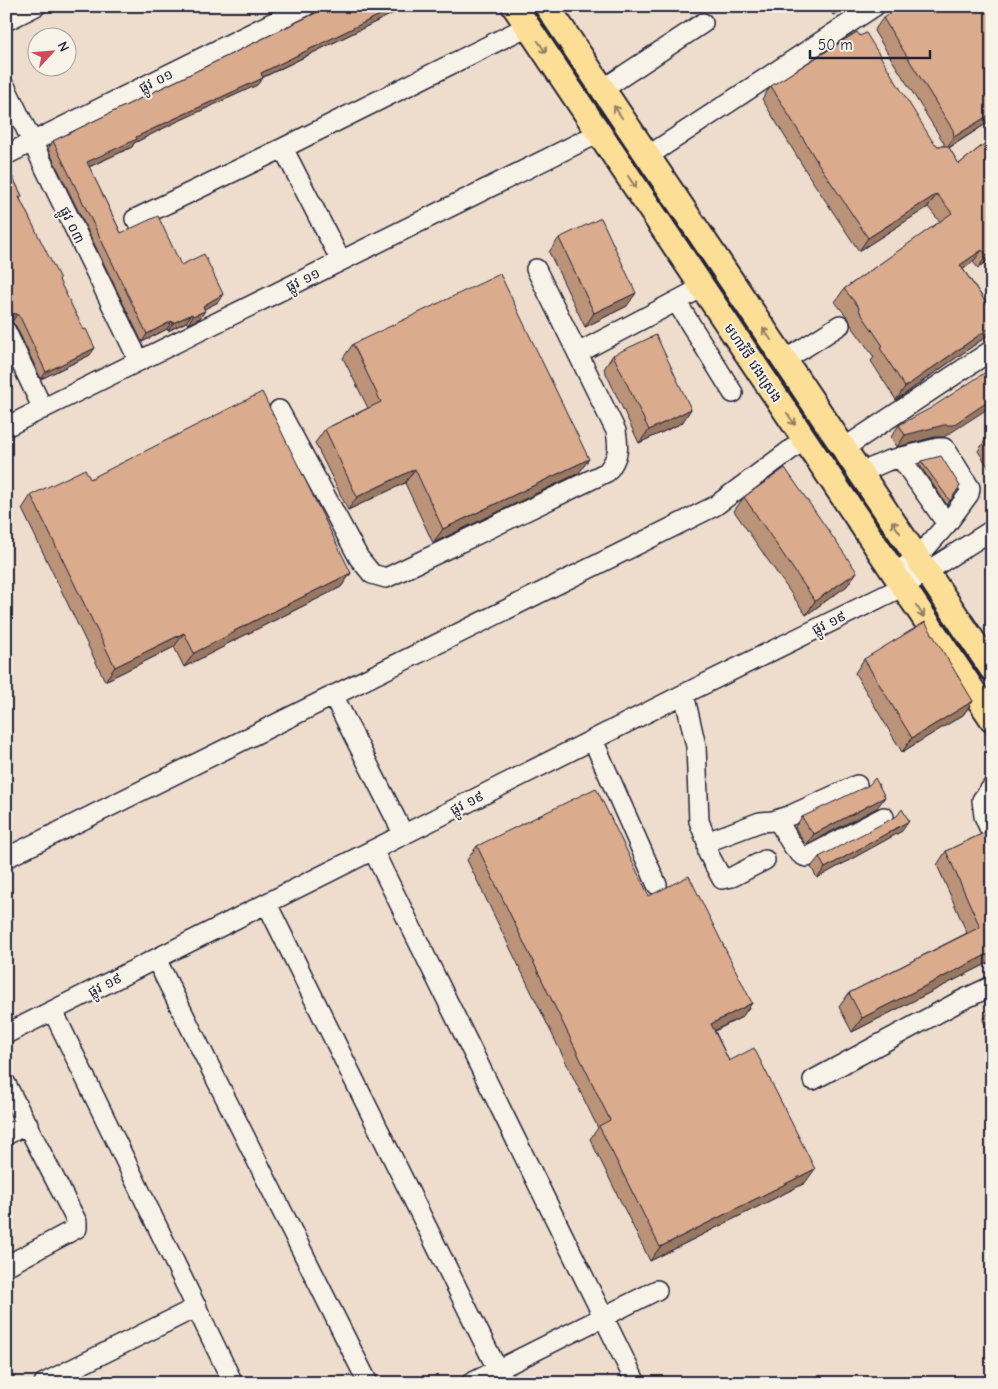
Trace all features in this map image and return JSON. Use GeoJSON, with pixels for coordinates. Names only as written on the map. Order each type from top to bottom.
{"type":"FeatureCollection","features":[{"type":"Feature","properties":{"kind":"main road","name":"មហាវិថី វេងស្រេង"},"geometry":{"type":"LineString","coordinates":[[514,6],[992,719]]}},
{"type":"Feature","properties":{"kind":"main road","name":"មហាវិថី វេងស្រេង"},"geometry":{"type":"LineString","coordinates":[[547,6],[860,474],[988,657]]}},
{"type":"Feature","properties":{"kind":"street"},"geometry":{"type":"LineString","coordinates":[[6,21],[36,6]]}},
{"type":"Feature","properties":{"kind":"street","name":"ផ្លូវ ០១"},"geometry":{"type":"LineString","coordinates":[[6,155],[306,6]]}},
{"type":"Feature","properties":{"kind":"street"},"geometry":{"type":"LineString","coordinates":[[648,156],[875,6]]}},
{"type":"Feature","properties":{"kind":"street"},"geometry":{"type":"LineString","coordinates":[[854,20],[864,36]]}},
{"type":"Feature","properties":{"kind":"street"},"geometry":{"type":"LineString","coordinates":[[603,89],[703,22]]}},
{"type":"Feature","properties":{"kind":"street"},"geometry":{"type":"LineString","coordinates":[[135,219],[283,148],[528,26]]}},
{"type":"Feature","properties":{"kind":"street","name":"ផ្លូវ ០៣"},"geometry":{"type":"LineString","coordinates":[[6,88],[139,361]]}},
{"type":"Feature","properties":{"kind":"street","name":"ផ្លូវ ១១"},"geometry":{"type":"LineString","coordinates":[[6,427],[599,133]]}},
{"type":"Feature","properties":{"kind":"street"},"geometry":{"type":"LineString","coordinates":[[283,148],[341,261]]}},
{"type":"Feature","properties":{"kind":"street"},"geometry":{"type":"LineString","coordinates":[[278,410],[359,558],[372,574],[386,578],[608,472],[615,462],[619,448],[616,431],[536,269]]}},
{"type":"Feature","properties":{"kind":"street"},"geometry":{"type":"LineString","coordinates":[[578,353],[703,287]]}},
{"type":"Feature","properties":{"kind":"street"},"geometry":{"type":"LineString","coordinates":[[676,301],[733,393]]}},
{"type":"Feature","properties":{"kind":"street"},"geometry":{"type":"LineString","coordinates":[[784,360],[840,324]]}},
{"type":"Feature","properties":{"kind":"street"},"geometry":{"type":"LineString","coordinates":[[6,331],[43,409]]}},
{"type":"Feature","properties":{"kind":"street"},"geometry":{"type":"LineString","coordinates":[[844,448],[992,350]]}},
{"type":"Feature","properties":{"kind":"street"},"geometry":{"type":"LineString","coordinates":[[6,858],[714,506],[805,439]]}},
{"type":"Feature","properties":{"kind":"street"},"geometry":{"type":"LineString","coordinates":[[860,474],[900,457],[938,448],[944,448],[947,451],[970,488],[969,494],[947,524],[922,565]]}},
{"type":"Feature","properties":{"kind":"street"},"geometry":{"type":"LineString","coordinates":[[900,457],[947,524]]}},
{"type":"Feature","properties":{"kind":"street","name":"ផ្លូវ ១៩"},"geometry":{"type":"LineString","coordinates":[[6,1034],[684,694],[899,580],[922,565],[992,530]]}},
{"type":"Feature","properties":{"kind":"street"},"geometry":{"type":"LineString","coordinates":[[684,694],[696,746],[699,821],[708,854],[722,879],[732,878],[765,860]]}},
{"type":"Feature","properties":{"kind":"street"},"geometry":{"type":"LineString","coordinates":[[333,695],[404,835]]}},
{"type":"Feature","properties":{"kind":"street"},"geometry":{"type":"LineString","coordinates":[[593,740],[657,884]]}},
{"type":"Feature","properties":{"kind":"street"},"geometry":{"type":"LineString","coordinates":[[706,842],[760,822],[778,820],[857,785]]}},
{"type":"Feature","properties":{"kind":"street"},"geometry":{"type":"LineString","coordinates":[[991,832],[984,816],[982,800],[992,786]]}},
{"type":"Feature","properties":{"kind":"street"},"geometry":{"type":"LineString","coordinates":[[778,820],[797,852],[802,857],[807,857],[884,817]]}},
{"type":"Feature","properties":{"kind":"street"},"geometry":{"type":"LineString","coordinates":[[373,850],[636,1383]]}},
{"type":"Feature","properties":{"kind":"street"},"geometry":{"type":"LineString","coordinates":[[267,904],[501,1376]]}},
{"type":"Feature","properties":{"kind":"street"},"geometry":{"type":"LineString","coordinates":[[156,959],[368,1383]]}},
{"type":"Feature","properties":{"kind":"street"},"geometry":{"type":"LineString","coordinates":[[813,1080],[960,1000],[992,986]]}},
{"type":"Feature","properties":{"kind":"street"},"geometry":{"type":"LineString","coordinates":[[53,1011],[233,1383]]}},
{"type":"Feature","properties":{"kind":"street"},"geometry":{"type":"LineString","coordinates":[[6,1084],[28,1124],[77,1222],[78,1228],[6,1266]]}},
{"type":"Feature","properties":{"kind":"street"},"geometry":{"type":"LineString","coordinates":[[6,1135],[28,1124]]}},
{"type":"Feature","properties":{"kind":"street"},"geometry":{"type":"LineString","coordinates":[[471,1383],[501,1376],[604,1317],[658,1290]]}},
{"type":"Feature","properties":{"kind":"street"},"geometry":{"type":"LineString","coordinates":[[44,1383],[197,1307]]}},
{"type":"Feature","properties":{"kind":"building"},"geometry":{"type":"Polygon","coordinates":[[[330,6],[398,6],[261,73],[263,78],[87,162],[121,233],[158,216],[181,265],[204,254],[223,294],[203,306],[205,311],[193,316],[192,314],[173,323],[172,321],[147,334],[53,141],[330,6]]]}},
{"type":"Feature","properties":{"kind":"building"},"geometry":{"type":"Polygon","coordinates":[[[902,6],[992,6],[992,113],[954,137],[953,130],[883,18],[902,6]]]}},
{"type":"Feature","properties":{"kind":"building"},"geometry":{"type":"Polygon","coordinates":[[[857,32],[860,36],[866,33],[933,142],[938,146],[948,146],[959,164],[992,138],[992,251],[987,255],[982,250],[960,265],[992,311],[992,326],[905,387],[880,348],[883,346],[858,306],[844,289],[952,213],[937,194],[868,238],[818,163],[771,86],[857,32]]]}},
{"type":"Feature","properties":{"kind":"building"},"geometry":{"type":"Polygon","coordinates":[[[6,164],[22,196],[19,197],[59,280],[95,348],[46,372],[21,319],[17,314],[8,313],[6,310],[6,164]]]}},
{"type":"Feature","properties":{"kind":"building"},"geometry":{"type":"Polygon","coordinates":[[[601,218],[636,293],[594,313],[559,238],[601,218]]]}},
{"type":"Feature","properties":{"kind":"building"},"geometry":{"type":"Polygon","coordinates":[[[500,274],[589,459],[443,529],[415,469],[357,497],[325,429],[381,402],[353,344],[500,274]]]}},
{"type":"Feature","properties":{"kind":"building"},"geometry":{"type":"Polygon","coordinates":[[[656,335],[691,409],[649,430],[613,355],[656,335]]]}},
{"type":"Feature","properties":{"kind":"building"},"geometry":{"type":"Polygon","coordinates":[[[992,368],[992,399],[953,425],[944,425],[905,435],[899,425],[931,408],[992,368]]]}},
{"type":"Feature","properties":{"kind":"building"},"geometry":{"type":"Polygon","coordinates":[[[262,392],[351,573],[194,653],[184,633],[115,667],[31,495],[85,469],[90,479],[262,392]]]}},
{"type":"Feature","properties":{"kind":"building"},"geometry":{"type":"Polygon","coordinates":[[[992,435],[992,448],[986,439],[992,435]]]}},
{"type":"Feature","properties":{"kind":"building"},"geometry":{"type":"Polygon","coordinates":[[[941,456],[960,486],[950,501],[921,461],[941,456]]]}},
{"type":"Feature","properties":{"kind":"building"},"geometry":{"type":"Polygon","coordinates":[[[785,468],[857,572],[815,601],[744,497],[785,468]]]}},
{"type":"Feature","properties":{"kind":"building"},"geometry":{"type":"Polygon","coordinates":[[[925,622],[973,701],[912,738],[864,659],[925,622]]]}},
{"type":"Feature","properties":{"kind":"building"},"geometry":{"type":"Polygon","coordinates":[[[875,778],[885,797],[814,834],[810,830],[802,817],[869,785],[875,778]]]}},
{"type":"Feature","properties":{"kind":"building"},"geometry":{"type":"Polygon","coordinates":[[[596,788],[649,896],[689,876],[752,1003],[711,1024],[729,1061],[754,1048],[815,1169],[660,1247],[599,1126],[610,1120],[477,846],[596,788]]]}},
{"type":"Feature","properties":{"kind":"building"},"geometry":{"type":"Polygon","coordinates":[[[902,809],[909,821],[825,868],[819,857],[897,816],[902,809]]]}},
{"type":"Feature","properties":{"kind":"building"},"geometry":{"type":"Polygon","coordinates":[[[992,829],[992,952],[862,1018],[849,993],[980,927],[946,851],[992,829]]]}}]}
